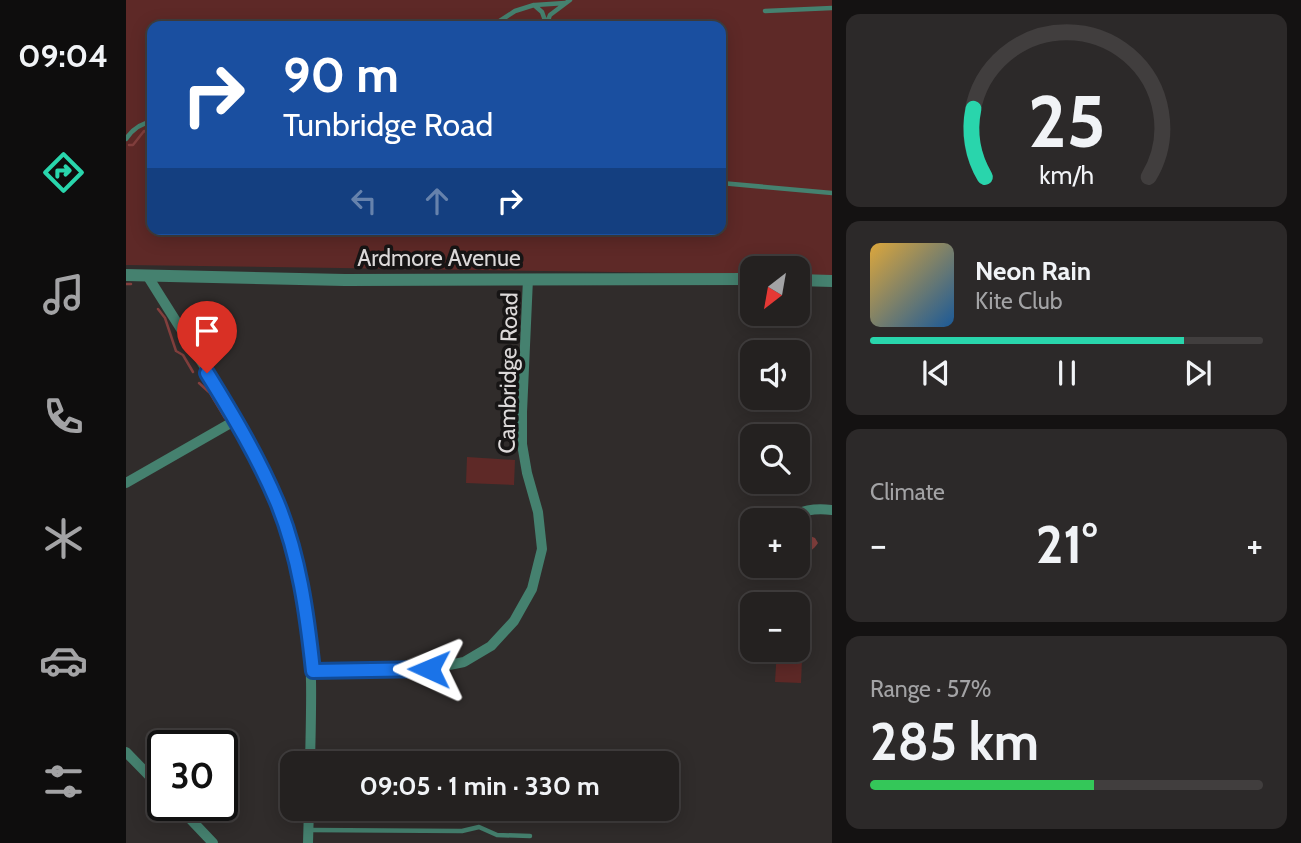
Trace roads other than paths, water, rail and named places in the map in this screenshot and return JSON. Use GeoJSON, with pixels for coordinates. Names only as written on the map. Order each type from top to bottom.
{"type":"FeatureCollection","features":[{"type":"Feature","properties":{"kind":"street","name":"Ardmore Avenue"},"geometry":{"type":"LineString","coordinates":[[126,275],[345,280],[740,279]]}},
{"type":"Feature","properties":{"kind":"street"},"geometry":{"type":"LineString","coordinates":[[146,275],[236,420],[277,502],[294,554],[307,617],[313,671],[310,751]]}},
{"type":"Feature","properties":{"kind":"street","name":"Cambridge Road"},"geometry":{"type":"LineString","coordinates":[[313,671],[429,669],[464,662],[491,646],[514,621],[532,589],[542,549],[538,512],[522,444],[528,279]]}},
{"type":"Feature","properties":{"kind":"street"},"geometry":{"type":"LineString","coordinates":[[810,280],[832,281]]}},
{"type":"Feature","properties":{"kind":"street"},"geometry":{"type":"LineString","coordinates":[[126,483],[236,420]]}},
{"type":"Feature","properties":{"kind":"street"},"geometry":{"type":"LineString","coordinates":[[810,510],[832,510]]}},
{"type":"Feature","properties":{"kind":"street"},"geometry":{"type":"LineString","coordinates":[[126,752],[147,774]]}},
{"type":"Feature","properties":{"kind":"street"},"geometry":{"type":"LineString","coordinates":[[192,821],[213,843]]}},
{"type":"Feature","properties":{"kind":"street"},"geometry":{"type":"LineString","coordinates":[[307,843],[308,821]]}},
{"type":"Feature","properties":{"kind":"lane"},"geometry":{"type":"LineString","coordinates":[[499,21],[515,10],[534,5],[568,2]]}},
{"type":"Feature","properties":{"kind":"lane"},"geometry":{"type":"LineString","coordinates":[[548,21],[550,15],[568,2]]}},
{"type":"Feature","properties":{"kind":"lane"},"geometry":{"type":"LineString","coordinates":[[534,5],[542,12],[545,21]]}},
{"type":"Feature","properties":{"kind":"lane"},"geometry":{"type":"LineString","coordinates":[[765,11],[832,8]]}},
{"type":"Feature","properties":{"kind":"lane"},"geometry":{"type":"LineString","coordinates":[[126,139],[131,132],[147,122]]}},
{"type":"Feature","properties":{"kind":"lane"},"geometry":{"type":"LineString","coordinates":[[726,183],[832,193]]}},
{"type":"Feature","properties":{"kind":"lane"},"geometry":{"type":"LineString","coordinates":[[308,830],[462,831],[479,827],[497,835],[530,836]]}},
{"type":"Feature","properties":{"kind":"waterway"},"geometry":{"type":"LineString","coordinates":[[129,145],[133,145],[144,131],[147,132]]}},
{"type":"Feature","properties":{"kind":"waterway"},"geometry":{"type":"LineString","coordinates":[[126,284],[131,284]]}},
{"type":"Feature","properties":{"kind":"waterway"},"geometry":{"type":"LineString","coordinates":[[158,309],[165,318],[176,351],[183,355],[193,372]]}},
{"type":"Feature","properties":{"kind":"waterway"},"geometry":{"type":"LineString","coordinates":[[199,383],[210,393],[225,418]]}}]}
